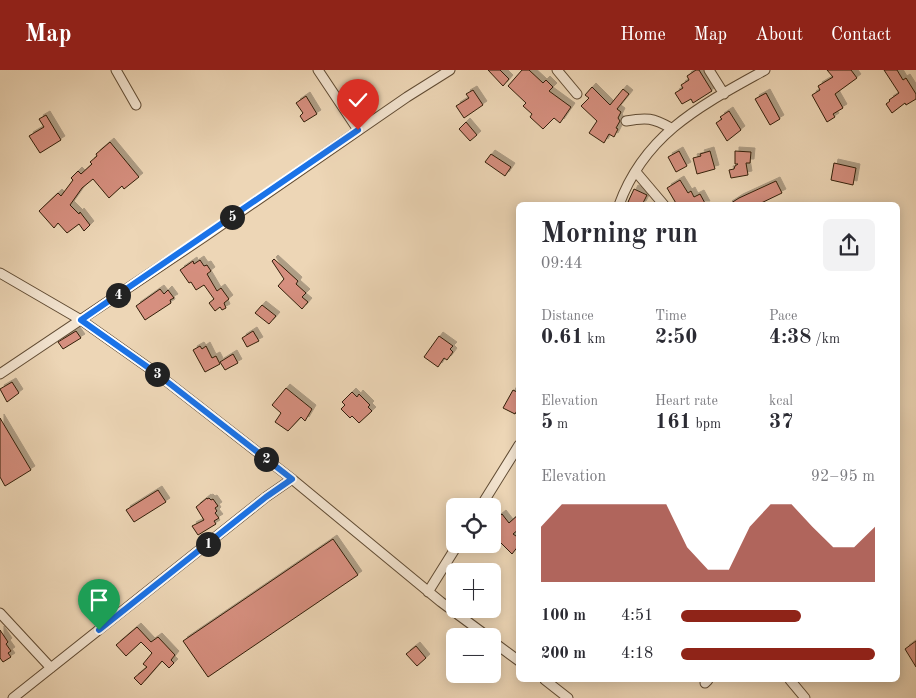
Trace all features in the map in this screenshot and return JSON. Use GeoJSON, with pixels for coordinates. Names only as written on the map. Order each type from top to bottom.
{"type":"FeatureCollection","features":[{"type":"Feature","properties":{"kind":"street"},"geometry":{"type":"LineString","coordinates":[[116,70],[136,104]]}},
{"type":"Feature","properties":{"kind":"street"},"geometry":{"type":"LineString","coordinates":[[318,70],[358,130]]}},
{"type":"Feature","properties":{"kind":"street"},"geometry":{"type":"LineString","coordinates":[[0,374],[358,130],[450,70]]}},
{"type":"Feature","properties":{"kind":"street"},"geometry":{"type":"LineString","coordinates":[[557,70],[577,94]]}},
{"type":"Feature","properties":{"kind":"street"},"geometry":{"type":"LineString","coordinates":[[709,70],[724,94]]}},
{"type":"Feature","properties":{"kind":"street"},"geometry":{"type":"LineString","coordinates":[[620,202],[624,190],[648,152],[671,128],[765,70]]}},
{"type":"Feature","properties":{"kind":"street"},"geometry":{"type":"LineString","coordinates":[[626,121],[644,117],[655,119],[671,128]]}},
{"type":"Feature","properties":{"kind":"street"},"geometry":{"type":"LineString","coordinates":[[636,172],[661,202]]}},
{"type":"Feature","properties":{"kind":"street"},"geometry":{"type":"LineString","coordinates":[[0,274],[81,320],[156,373],[292,479],[428,592],[475,628]]}},
{"type":"Feature","properties":{"kind":"street"},"geometry":{"type":"LineString","coordinates":[[486,498],[516,451]]}},
{"type":"Feature","properties":{"kind":"street"},"geometry":{"type":"LineString","coordinates":[[13,698],[266,497],[292,479]]}},
{"type":"Feature","properties":{"kind":"street"},"geometry":{"type":"LineString","coordinates":[[428,592],[452,553]]}},
{"type":"Feature","properties":{"kind":"street"},"geometry":{"type":"LineString","coordinates":[[0,613],[51,668]]}},
{"type":"Feature","properties":{"kind":"street"},"geometry":{"type":"LineString","coordinates":[[501,647],[516,658]]}},
{"type":"Feature","properties":{"kind":"street"},"geometry":{"type":"LineString","coordinates":[[548,682],[568,698]]}},
{"type":"Feature","properties":{"kind":"street"},"geometry":{"type":"LineString","coordinates":[[792,682],[805,698]]}},
{"type":"Feature","properties":{"kind":"building"},"geometry":{"type":"Polygon","coordinates":[[[488,70],[500,70],[509,79],[503,86],[488,70]]]}},
{"type":"Feature","properties":{"kind":"building"},"geometry":{"type":"Polygon","coordinates":[[[522,70],[529,70],[543,83],[546,80],[553,87],[549,91],[571,107],[560,123],[554,118],[543,129],[530,117],[532,114],[523,106],[526,103],[508,86],[522,70]]]}},
{"type":"Feature","properties":{"kind":"building"},"geometry":{"type":"Polygon","coordinates":[[[699,70],[712,91],[693,103],[691,99],[682,104],[675,93],[683,88],[681,85],[689,80],[687,76],[699,70]]]}},
{"type":"Feature","properties":{"kind":"building"},"geometry":{"type":"Polygon","coordinates":[[[827,70],[851,70],[857,78],[835,94],[843,108],[833,114],[835,117],[827,122],[812,95],[820,90],[818,86],[833,77],[827,70]]]}},
{"type":"Feature","properties":{"kind":"building"},"geometry":{"type":"Polygon","coordinates":[[[884,70],[897,70],[903,80],[906,78],[916,94],[916,99],[906,105],[905,103],[892,113],[886,104],[899,93],[884,70]]]}},
{"type":"Feature","properties":{"kind":"building"},"geometry":{"type":"Polygon","coordinates":[[[592,87],[610,105],[623,89],[629,94],[617,109],[621,112],[618,118],[620,121],[616,128],[618,129],[614,137],[609,134],[604,143],[589,133],[597,121],[581,106],[589,98],[585,95],[592,87]]]}},
{"type":"Feature","properties":{"kind":"building"},"geometry":{"type":"Polygon","coordinates":[[[473,90],[483,105],[464,118],[456,106],[469,98],[466,94],[473,90]]]}},
{"type":"Feature","properties":{"kind":"building"},"geometry":{"type":"Polygon","coordinates":[[[766,93],[780,119],[770,125],[755,99],[766,93]]]}},
{"type":"Feature","properties":{"kind":"building"},"geometry":{"type":"Polygon","coordinates":[[[306,96],[317,114],[304,122],[300,116],[303,113],[296,103],[306,96]]]}},
{"type":"Feature","properties":{"kind":"building"},"geometry":{"type":"Polygon","coordinates":[[[729,111],[741,130],[727,141],[716,123],[722,119],[720,117],[729,111]]]}},
{"type":"Feature","properties":{"kind":"building"},"geometry":{"type":"Polygon","coordinates":[[[46,115],[61,140],[40,153],[29,136],[44,127],[39,119],[46,115]]]}},
{"type":"Feature","properties":{"kind":"building"},"geometry":{"type":"Polygon","coordinates":[[[466,122],[477,135],[470,141],[459,129],[466,122]]]}},
{"type":"Feature","properties":{"kind":"building"},"geometry":{"type":"Polygon","coordinates":[[[110,142],[139,177],[124,189],[122,186],[109,198],[93,179],[82,188],[70,205],[79,214],[80,212],[90,225],[84,231],[79,224],[67,233],[58,223],[54,228],[39,211],[58,193],[61,196],[73,180],[71,178],[78,171],[81,174],[92,164],[90,162],[97,156],[96,154],[110,142]]]}},
{"type":"Feature","properties":{"kind":"building"},"geometry":{"type":"Polygon","coordinates":[[[679,151],[687,166],[676,172],[668,157],[679,151]]]}},
{"type":"Feature","properties":{"kind":"building"},"geometry":{"type":"Polygon","coordinates":[[[710,151],[715,169],[697,174],[693,158],[710,151]]]}},
{"type":"Feature","properties":{"kind":"building"},"geometry":{"type":"Polygon","coordinates":[[[735,151],[751,152],[750,163],[746,163],[748,175],[731,178],[729,170],[734,169],[738,164],[735,164],[735,151]]]}},
{"type":"Feature","properties":{"kind":"building"},"geometry":{"type":"Polygon","coordinates":[[[491,154],[511,167],[505,176],[485,162],[491,154]]]}},
{"type":"Feature","properties":{"kind":"building"},"geometry":{"type":"Polygon","coordinates":[[[834,163],[856,168],[853,185],[831,180],[834,163]]]}},
{"type":"Feature","properties":{"kind":"building"},"geometry":{"type":"Polygon","coordinates":[[[680,180],[688,193],[691,191],[694,197],[700,194],[704,202],[675,202],[667,188],[680,180]]]}},
{"type":"Feature","properties":{"kind":"building"},"geometry":{"type":"Polygon","coordinates":[[[776,181],[782,193],[763,202],[733,202],[776,181]]]}},
{"type":"Feature","properties":{"kind":"building"},"geometry":{"type":"Polygon","coordinates":[[[634,189],[647,195],[644,202],[628,202],[634,189]]]}},
{"type":"Feature","properties":{"kind":"building"},"geometry":{"type":"Polygon","coordinates":[[[274,259],[298,281],[296,284],[306,293],[302,297],[308,302],[302,309],[278,286],[284,279],[272,261],[274,259]]]}},
{"type":"Feature","properties":{"kind":"building"},"geometry":{"type":"Polygon","coordinates":[[[200,260],[211,271],[207,274],[217,291],[221,288],[229,299],[224,303],[226,308],[222,310],[220,307],[215,311],[209,303],[214,299],[204,285],[196,290],[180,270],[193,261],[194,264],[200,260]]]}},
{"type":"Feature","properties":{"kind":"building"},"geometry":{"type":"Polygon","coordinates":[[[160,289],[164,294],[168,290],[174,298],[170,300],[171,303],[145,320],[136,306],[160,289]]]}},
{"type":"Feature","properties":{"kind":"building"},"geometry":{"type":"Polygon","coordinates":[[[262,305],[276,316],[269,324],[255,313],[262,305]]]}},
{"type":"Feature","properties":{"kind":"building"},"geometry":{"type":"Polygon","coordinates":[[[76,331],[81,338],[63,349],[58,342],[76,331]]]}},
{"type":"Feature","properties":{"kind":"building"},"geometry":{"type":"Polygon","coordinates":[[[253,331],[259,341],[247,347],[242,338],[253,331]]]}},
{"type":"Feature","properties":{"kind":"building"},"geometry":{"type":"Polygon","coordinates":[[[439,336],[453,346],[450,349],[453,352],[447,360],[444,358],[438,367],[424,357],[439,336]]]}},
{"type":"Feature","properties":{"kind":"building"},"geometry":{"type":"Polygon","coordinates":[[[200,346],[202,349],[206,346],[212,358],[216,356],[220,364],[205,372],[193,350],[200,346]]]}},
{"type":"Feature","properties":{"kind":"building"},"geometry":{"type":"Polygon","coordinates":[[[233,354],[238,363],[225,370],[220,362],[233,354]]]}},
{"type":"Feature","properties":{"kind":"building"},"geometry":{"type":"Polygon","coordinates":[[[12,382],[19,393],[7,402],[0,389],[12,382]]]}},
{"type":"Feature","properties":{"kind":"building"},"geometry":{"type":"Polygon","coordinates":[[[286,388],[312,409],[305,421],[301,417],[288,431],[275,422],[281,413],[272,405],[286,388]]]}},
{"type":"Feature","properties":{"kind":"building"},"geometry":{"type":"Polygon","coordinates":[[[513,390],[516,392],[515,414],[503,408],[513,390]]]}},
{"type":"Feature","properties":{"kind":"building"},"geometry":{"type":"Polygon","coordinates":[[[352,392],[357,397],[359,394],[370,405],[368,407],[372,411],[359,423],[352,416],[350,418],[341,409],[345,405],[342,402],[352,392]]]}},
{"type":"Feature","properties":{"kind":"building"},"geometry":{"type":"Polygon","coordinates":[[[0,418],[31,470],[5,486],[0,477],[0,418]]]}},
{"type":"Feature","properties":{"kind":"building"},"geometry":{"type":"Polygon","coordinates":[[[158,490],[166,502],[134,522],[126,510],[158,490]]]}},
{"type":"Feature","properties":{"kind":"building"},"geometry":{"type":"Polygon","coordinates":[[[207,498],[213,499],[218,506],[215,508],[217,511],[215,513],[219,518],[214,521],[216,524],[198,535],[192,526],[204,520],[196,507],[207,498]]]}},
{"type":"Feature","properties":{"kind":"building"},"geometry":{"type":"Polygon","coordinates":[[[502,514],[509,523],[516,517],[516,532],[513,534],[516,536],[516,549],[512,554],[501,543],[502,514]]]}},
{"type":"Feature","properties":{"kind":"building"},"geometry":{"type":"Polygon","coordinates":[[[333,539],[358,575],[208,677],[183,641],[333,539]]]}},
{"type":"Feature","properties":{"kind":"building"},"geometry":{"type":"Polygon","coordinates":[[[137,627],[151,642],[158,637],[175,655],[171,660],[174,663],[169,668],[162,661],[141,685],[134,678],[147,667],[143,664],[152,653],[141,642],[126,656],[116,645],[137,627]]]}},
{"type":"Feature","properties":{"kind":"building"},"geometry":{"type":"Polygon","coordinates":[[[0,630],[8,642],[6,644],[11,651],[8,653],[11,657],[3,662],[0,658],[0,630]]]}},
{"type":"Feature","properties":{"kind":"building"},"geometry":{"type":"Polygon","coordinates":[[[916,641],[916,667],[905,649],[916,641]]]}},
{"type":"Feature","properties":{"kind":"building"},"geometry":{"type":"Polygon","coordinates":[[[416,646],[426,658],[417,666],[406,654],[416,646]]]}},
{"type":"Feature","properties":{"kind":"route"},"geometry":{"type":"LineString","coordinates":[[99,630],[266,497],[292,479],[156,373],[81,320],[358,130]]}}]}
